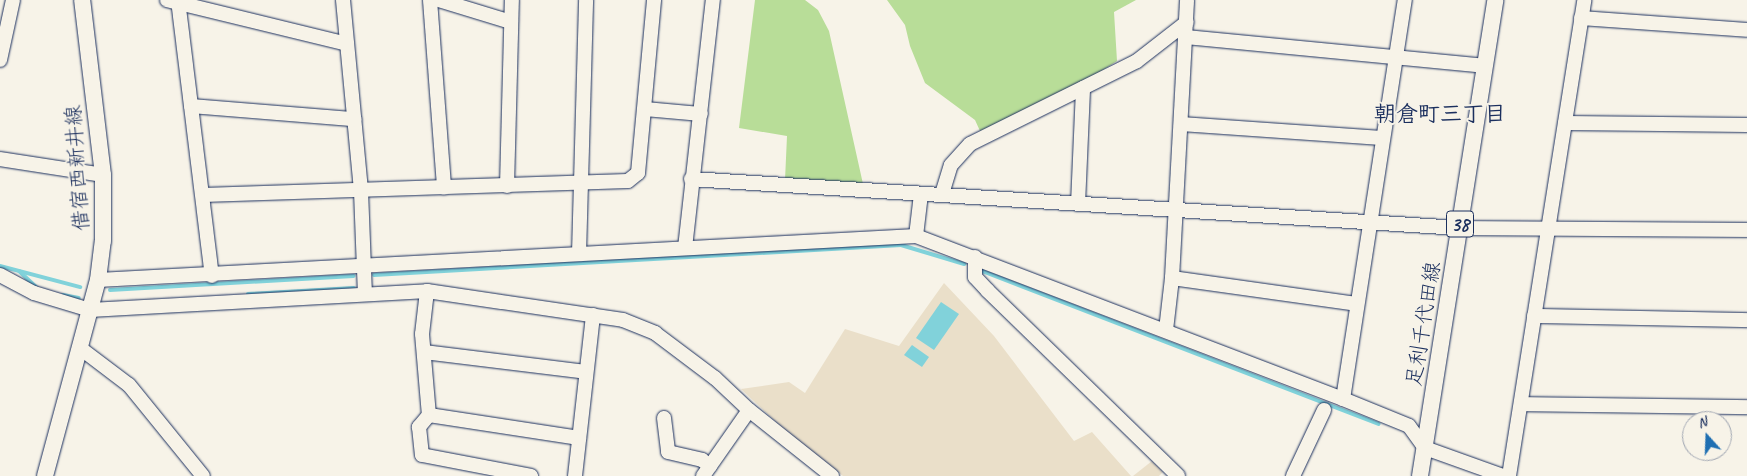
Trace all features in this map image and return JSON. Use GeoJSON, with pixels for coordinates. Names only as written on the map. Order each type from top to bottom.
{"type":"FeatureCollection","features":[{"type":"Feature","properties":{"kind":"main road","name":"借宿西新井線"},"geometry":{"type":"LineString","coordinates":[[45,476],[98,280],[105,204],[82,0]]}},
{"type":"Feature","properties":{"kind":"main road","name":"足利千代田線"},"geometry":{"type":"LineString","coordinates":[[1420,476],[1495,0]]}},
{"type":"Feature","properties":{"kind":"street"},"geometry":{"type":"LineString","coordinates":[[0,60],[13,0]]}},
{"type":"Feature","properties":{"kind":"street"},"geometry":{"type":"LineString","coordinates":[[343,0],[361,191],[365,294]]}},
{"type":"Feature","properties":{"kind":"street"},"geometry":{"type":"LineString","coordinates":[[430,0],[444,187]]}},
{"type":"Feature","properties":{"kind":"street"},"geometry":{"type":"LineString","coordinates":[[439,0],[511,22]]}},
{"type":"Feature","properties":{"kind":"street"},"geometry":{"type":"LineString","coordinates":[[507,186],[512,0]]}},
{"type":"Feature","properties":{"kind":"street"},"geometry":{"type":"LineString","coordinates":[[579,254],[586,0]]}},
{"type":"Feature","properties":{"kind":"street"},"geometry":{"type":"LineString","coordinates":[[203,195],[507,186],[628,180],[634,177],[644,109],[654,0]]}},
{"type":"Feature","properties":{"kind":"street"},"geometry":{"type":"LineString","coordinates":[[685,248],[691,180],[701,114],[714,0]]}},
{"type":"Feature","properties":{"kind":"street"},"geometry":{"type":"LineString","coordinates":[[1166,330],[1172,278],[1187,0]]}},
{"type":"Feature","properties":{"kind":"street"},"geometry":{"type":"LineString","coordinates":[[1343,398],[1368,222],[1405,0]]}},
{"type":"Feature","properties":{"kind":"street"},"geometry":{"type":"LineString","coordinates":[[1509,476],[1546,229],[1584,0]]}},
{"type":"Feature","properties":{"kind":"street"},"geometry":{"type":"LineString","coordinates":[[212,276],[191,106],[174,1],[347,44]]}},
{"type":"Feature","properties":{"kind":"street"},"geometry":{"type":"LineString","coordinates":[[1581,18],[1747,30]]}},
{"type":"Feature","properties":{"kind":"street"},"geometry":{"type":"LineString","coordinates":[[942,194],[951,165],[970,144],[1137,61],[1186,22]]}},
{"type":"Feature","properties":{"kind":"street"},"geometry":{"type":"LineString","coordinates":[[1185,37],[1396,55],[1485,66]]}},
{"type":"Feature","properties":{"kind":"street"},"geometry":{"type":"LineString","coordinates":[[1078,204],[1083,88]]}},
{"type":"Feature","properties":{"kind":"street"},"geometry":{"type":"LineString","coordinates":[[191,106],[354,119]]}},
{"type":"Feature","properties":{"kind":"street"},"geometry":{"type":"LineString","coordinates":[[644,109],[701,114]]}},
{"type":"Feature","properties":{"kind":"street"},"geometry":{"type":"LineString","coordinates":[[1565,123],[1747,125]]}},
{"type":"Feature","properties":{"kind":"street"},"geometry":{"type":"LineString","coordinates":[[1181,124],[1382,138]]}},
{"type":"Feature","properties":{"kind":"street"},"geometry":{"type":"LineString","coordinates":[[0,158],[103,175]]}},
{"type":"Feature","properties":{"kind":"street"},"geometry":{"type":"LineString","coordinates":[[691,180],[942,194],[1459,228],[1747,230]]}},
{"type":"Feature","properties":{"kind":"street"},"geometry":{"type":"LineString","coordinates":[[916,236],[921,194]]}},
{"type":"Feature","properties":{"kind":"street"},"geometry":{"type":"LineString","coordinates":[[98,280],[212,276],[916,236],[1343,398],[1409,426],[1425,448],[1503,476]]}},
{"type":"Feature","properties":{"kind":"street"},"geometry":{"type":"LineString","coordinates":[[975,257],[975,277],[1178,476]]}},
{"type":"Feature","properties":{"kind":"street"},"geometry":{"type":"LineString","coordinates":[[0,275],[34,293],[90,310],[427,291],[623,320],[655,333],[715,378],[749,410],[832,476]]}},
{"type":"Feature","properties":{"kind":"street"},"geometry":{"type":"LineString","coordinates":[[1172,278],[1356,304]]}},
{"type":"Feature","properties":{"kind":"street"},"geometry":{"type":"LineString","coordinates":[[427,291],[424,352],[428,414],[419,427],[422,455],[426,458],[447,458],[531,476]]}},
{"type":"Feature","properties":{"kind":"street"},"geometry":{"type":"LineString","coordinates":[[575,476],[594,315]]}},
{"type":"Feature","properties":{"kind":"street"},"geometry":{"type":"LineString","coordinates":[[1534,316],[1747,320]]}},
{"type":"Feature","properties":{"kind":"street"},"geometry":{"type":"LineString","coordinates":[[80,348],[129,385],[203,476]]}},
{"type":"Feature","properties":{"kind":"street"},"geometry":{"type":"LineString","coordinates":[[424,352],[586,372]]}},
{"type":"Feature","properties":{"kind":"street"},"geometry":{"type":"LineString","coordinates":[[1521,404],[1747,407]]}},
{"type":"Feature","properties":{"kind":"street"},"geometry":{"type":"LineString","coordinates":[[706,471],[749,410]]}},
{"type":"Feature","properties":{"kind":"street"},"geometry":{"type":"LineString","coordinates":[[1293,476],[1324,410]]}},
{"type":"Feature","properties":{"kind":"street"},"geometry":{"type":"LineString","coordinates":[[428,414],[578,438]]}},
{"type":"Feature","properties":{"kind":"street"},"geometry":{"type":"LineString","coordinates":[[664,418],[668,452],[702,460],[706,471]]}},
{"type":"Feature","properties":{"kind":"shaded area"},"geometry":{"type":"Polygon","coordinates":[[[944,283],[994,336],[1074,441],[1092,432],[1131,476],[843,476],[790,435],[741,389],[789,382],[805,393],[845,329],[899,346],[944,283]]]}},
{"type":"Feature","properties":{"kind":"shaded area"},"geometry":{"type":"Polygon","coordinates":[[[1152,461],[1163,472],[1159,476],[1133,476],[1152,461]]]}},
{"type":"Feature","properties":{"kind":"green space"},"geometry":{"type":"Polygon","coordinates":[[[755,0],[805,0],[818,10],[829,31],[863,184],[785,180],[787,136],[739,128],[755,0]]]}},
{"type":"Feature","properties":{"kind":"green space"},"geometry":{"type":"Polygon","coordinates":[[[887,0],[1136,0],[1114,12],[1117,61],[1084,82],[980,131],[975,120],[925,83],[910,46],[905,25],[887,0]]]}},
{"type":"Feature","properties":{"kind":"water"},"geometry":{"type":"Polygon","coordinates":[[[941,302],[959,314],[934,350],[916,338],[941,302]]]}},
{"type":"Feature","properties":{"kind":"water"},"geometry":{"type":"Polygon","coordinates":[[[912,345],[929,357],[922,367],[904,355],[912,345]]]}},
{"type":"Feature","properties":{"kind":"waterway"},"geometry":{"type":"LineString","coordinates":[[374,275],[901,245],[964,264]]}},
{"type":"Feature","properties":{"kind":"waterway"},"geometry":{"type":"LineString","coordinates":[[0,266],[80,287]]}},
{"type":"Feature","properties":{"kind":"waterway"},"geometry":{"type":"LineString","coordinates":[[19,271],[36,287]]}},
{"type":"Feature","properties":{"kind":"waterway"},"geometry":{"type":"LineString","coordinates":[[982,271],[1379,424]]}},
{"type":"Feature","properties":{"kind":"waterway"},"geometry":{"type":"LineString","coordinates":[[110,290],[354,276]]}},
{"type":"Feature","properties":{"kind":"waterway"},"geometry":{"type":"LineString","coordinates":[[248,294],[354,288]]}},
{"type":"Feature","properties":{"kind":"waterway"},"geometry":{"type":"LineString","coordinates":[[63,295],[79,298]]}},
{"type":"Feature","properties":{"kind":"district","name":"朝倉町三丁目"},"geometry":{"type":"Point","coordinates":[1440,115]}}]}
